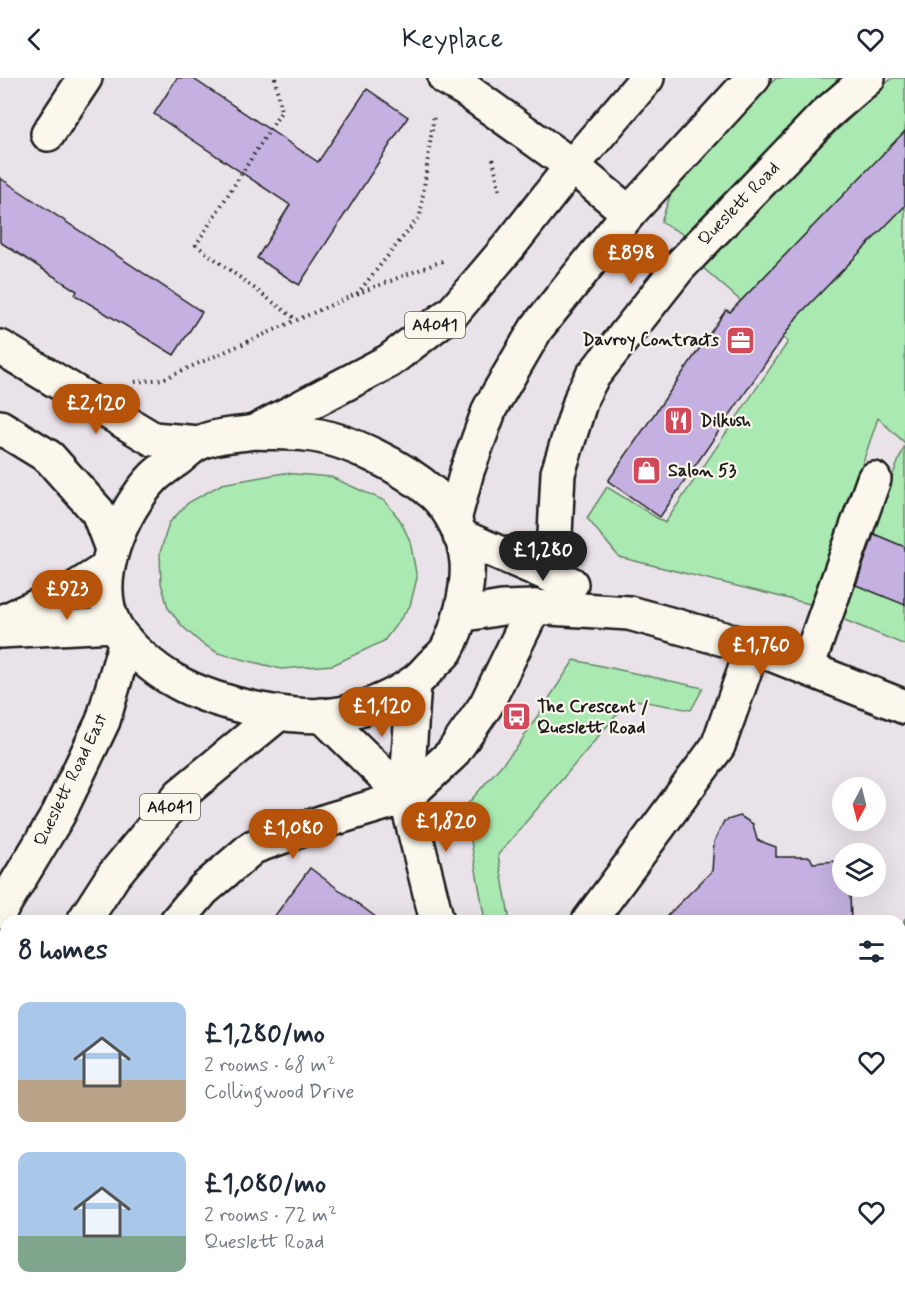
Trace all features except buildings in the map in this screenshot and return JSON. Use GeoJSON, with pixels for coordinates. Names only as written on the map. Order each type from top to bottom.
{"type":"FeatureCollection","features":[{"type":"Feature","properties":{"kind":"main road"},"geometry":{"type":"LineString","coordinates":[[48,134],[85,78]]}},
{"type":"Feature","properties":{"kind":"main road","name":"A4041"},"geometry":{"type":"LineString","coordinates":[[255,432],[389,362],[454,310],[646,78]]}},
{"type":"Feature","properties":{"kind":"main road"},"geometry":{"type":"LineString","coordinates":[[457,528],[466,471],[490,408],[536,329],[629,213],[753,78]]}},
{"type":"Feature","properties":{"kind":"main road","name":"Queslett Road"},"geometry":{"type":"LineString","coordinates":[[553,575],[558,473],[582,396],[592,377],[678,267],[825,116],[868,78]]}},
{"type":"Feature","properties":{"kind":"main road"},"geometry":{"type":"LineString","coordinates":[[465,82],[629,213]]}},
{"type":"Feature","properties":{"kind":"main road"},"geometry":{"type":"LineString","coordinates":[[0,347],[153,439],[199,443],[255,432],[307,434],[343,443],[410,476],[435,496],[457,528],[467,561],[460,615],[445,652],[414,683],[351,712],[322,715],[278,714],[231,703],[173,681],[120,633],[107,601],[109,559],[98,512],[49,457],[0,427]]}},
{"type":"Feature","properties":{"kind":"main road"},"geometry":{"type":"LineString","coordinates":[[0,623],[73,590],[109,559],[128,513],[154,477],[199,443]]}},
{"type":"Feature","properties":{"kind":"main road"},"geometry":{"type":"LineString","coordinates":[[807,667],[874,479]]}},
{"type":"Feature","properties":{"kind":"main road"},"geometry":{"type":"LineString","coordinates":[[457,528],[629,613],[753,647],[905,707]]}},
{"type":"Feature","properties":{"kind":"main road"},"geometry":{"type":"LineString","coordinates":[[460,615],[502,608],[534,607],[629,613]]}},
{"type":"Feature","properties":{"kind":"main road"},"geometry":{"type":"LineString","coordinates":[[182,915],[202,890],[253,847],[329,820],[406,797],[452,754],[486,705],[534,607]]}},
{"type":"Feature","properties":{"kind":"main road"},"geometry":{"type":"LineString","coordinates":[[0,631],[120,633]]}},
{"type":"Feature","properties":{"kind":"main road","name":"Queslett Road East"},"geometry":{"type":"LineString","coordinates":[[0,911],[58,815],[103,721],[120,633]]}},
{"type":"Feature","properties":{"kind":"main road"},"geometry":{"type":"LineString","coordinates":[[593,915],[718,746],[753,647]]}},
{"type":"Feature","properties":{"kind":"main road"},"geometry":{"type":"LineString","coordinates":[[414,683],[406,797],[436,915]]}},
{"type":"Feature","properties":{"kind":"main road","name":"A4041"},"geometry":{"type":"LineString","coordinates":[[88,915],[113,876],[180,795],[278,714]]}},
{"type":"Feature","properties":{"kind":"main road"},"geometry":{"type":"LineString","coordinates":[[322,715],[406,797]]}},
{"type":"Feature","properties":{"kind":"path"},"geometry":{"type":"LineString","coordinates":[[275,78],[281,112],[196,244],[297,320]]}},
{"type":"Feature","properties":{"kind":"path"},"geometry":{"type":"LineString","coordinates":[[357,294],[420,216],[435,111]]}},
{"type":"Feature","properties":{"kind":"path"},"geometry":{"type":"LineString","coordinates":[[132,382],[163,379],[357,294],[456,256]]}},
{"type":"Feature","properties":{"kind":"green space"},"geometry":{"type":"Polygon","coordinates":[[[776,78],[839,78],[684,235],[661,222],[674,185],[776,78]]]}},
{"type":"Feature","properties":{"kind":"green space"},"geometry":{"type":"Polygon","coordinates":[[[892,78],[905,78],[905,443],[878,418],[814,605],[619,557],[587,518],[607,487],[665,523],[788,342],[702,267],[753,210],[892,78]]]}},
{"type":"Feature","properties":{"kind":"green space"},"geometry":{"type":"Polygon","coordinates":[[[905,445],[905,645],[835,616],[905,445]]]}},
{"type":"Feature","properties":{"kind":"green space"},"geometry":{"type":"Polygon","coordinates":[[[284,473],[331,477],[385,501],[400,520],[410,541],[417,578],[410,606],[384,641],[333,665],[281,669],[218,653],[201,643],[182,626],[168,608],[161,583],[160,553],[169,523],[188,503],[222,484],[284,473]]]}},
{"type":"Feature","properties":{"kind":"green space"},"geometry":{"type":"Polygon","coordinates":[[[574,660],[703,688],[691,710],[630,699],[498,855],[509,915],[484,915],[465,807],[518,746],[574,660]]]}},
{"type":"Feature","properties":{"kind":"place","name":"Davroy Contracts"},"geometry":{"type":"Point","coordinates":[740,340]}},
{"type":"Feature","properties":{"kind":"place","name":"Dilkush"},"geometry":{"type":"Point","coordinates":[679,421]}},
{"type":"Feature","properties":{"kind":"place","name":"Salon 53"},"geometry":{"type":"Point","coordinates":[647,471]}},
{"type":"Feature","properties":{"kind":"place","name":"The Crescent / Queslett Road"},"geometry":{"type":"Point","coordinates":[516,717]}}]}
